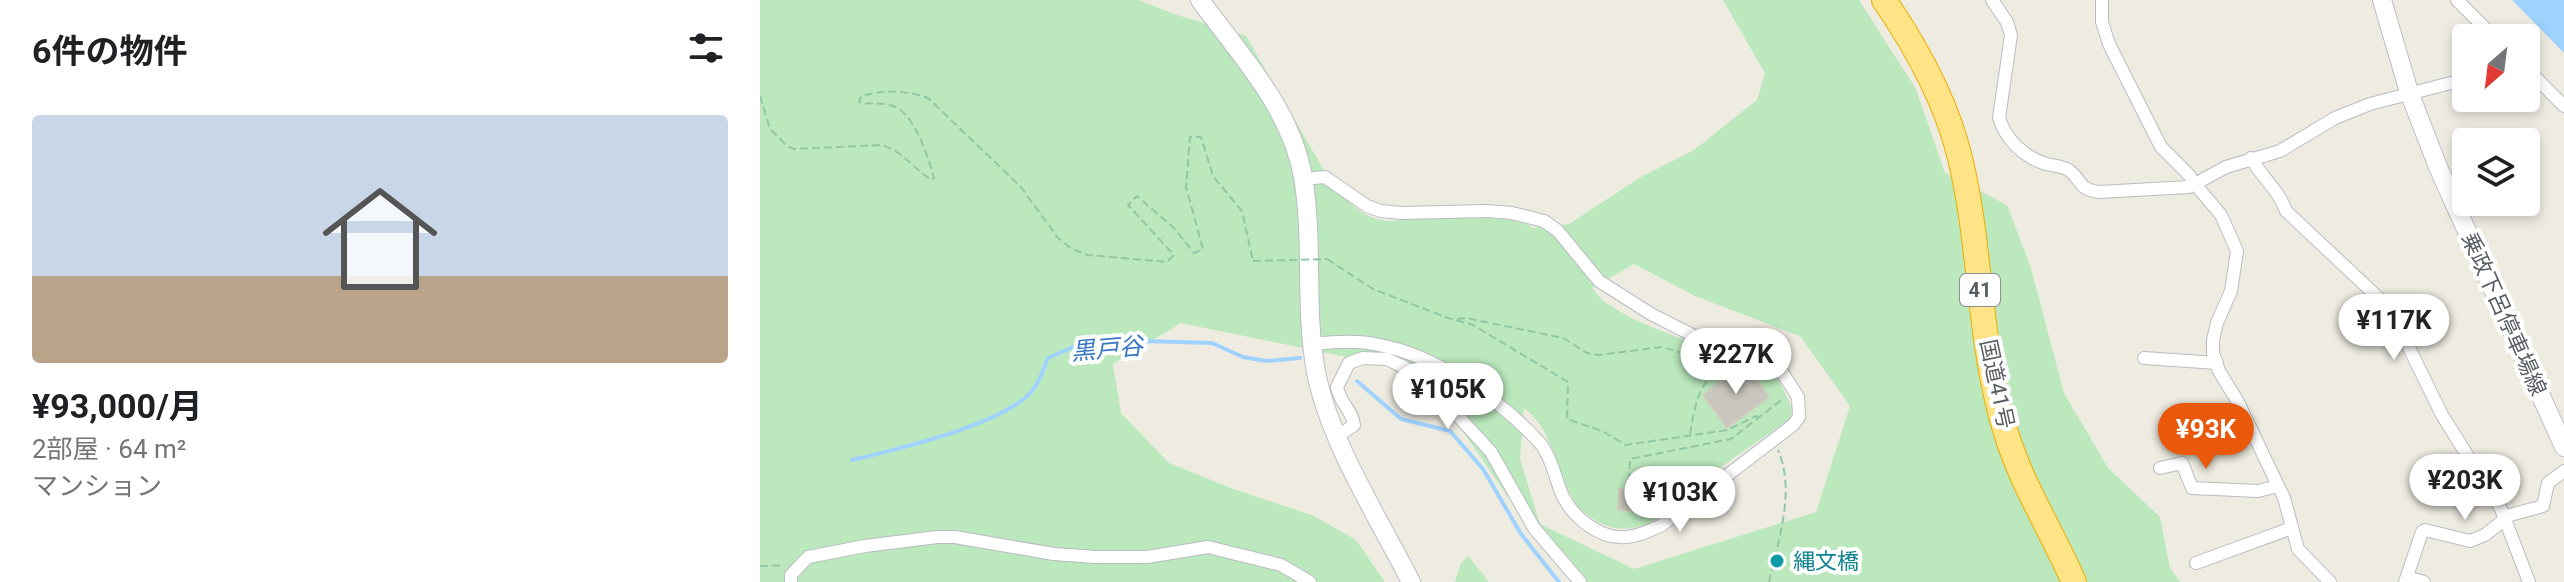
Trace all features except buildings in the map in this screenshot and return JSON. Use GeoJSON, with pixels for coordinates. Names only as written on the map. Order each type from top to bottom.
{"type":"FeatureCollection","features":[{"type":"Feature","properties":{"kind":"highway","name":"国道41号"},"geometry":{"type":"LineString","coordinates":[[1884,0],[1928,71],[1950,127],[1966,189],[1992,373],[2006,433],[2074,582]]}},
{"type":"Feature","properties":{"kind":"street"},"geometry":{"type":"LineString","coordinates":[[1200,0],[1266,89],[1289,132],[1303,179],[1312,344],[1324,400],[1338,436],[1411,582]]}},
{"type":"Feature","properties":{"kind":"street"},"geometry":{"type":"LineString","coordinates":[[1992,0],[2007,22],[2011,35],[1999,118],[2002,128],[2015,145],[2039,161],[2070,171],[2087,190],[2099,192],[2195,184],[2226,167],[2280,151],[2335,118],[2409,92],[2452,82]]}},
{"type":"Feature","properties":{"kind":"street"},"geometry":{"type":"LineString","coordinates":[[2102,0],[2102,22],[2109,44],[2161,147],[2189,175],[2221,215],[2237,251],[2231,291],[2213,340],[2217,363],[2278,486],[2298,549],[2327,578]]}},
{"type":"Feature","properties":{"kind":"street","name":"乗政下呂停車場線"},"geometry":{"type":"LineString","coordinates":[[2382,0],[2409,92],[2438,167],[2564,447]]}},
{"type":"Feature","properties":{"kind":"street"},"geometry":{"type":"LineString","coordinates":[[2457,0],[2481,24]]}},
{"type":"Feature","properties":{"kind":"street"},"geometry":{"type":"LineString","coordinates":[[2540,82],[2564,106]]}},
{"type":"Feature","properties":{"kind":"street"},"geometry":{"type":"LineString","coordinates":[[2251,158],[2259,173],[2281,196],[2286,211],[2393,315],[2442,415],[2505,519],[2529,582]]}},
{"type":"Feature","properties":{"kind":"street"},"geometry":{"type":"LineString","coordinates":[[1303,179],[1325,177],[1367,206],[1381,211],[1487,211],[1544,221],[1558,231],[1599,281],[1614,291],[1699,340],[1760,348],[1770,353],[1794,390],[1800,406],[1799,417],[1774,440],[1662,525],[1624,538],[1603,533],[1571,512],[1543,445],[1510,412],[1449,373],[1398,349],[1377,344],[1347,341],[1312,344]]}},
{"type":"Feature","properties":{"kind":"street"},"geometry":{"type":"LineString","coordinates":[[1338,436],[1354,425],[1341,402],[1337,387],[1349,363],[1372,357],[1387,359],[1412,371],[1439,393],[1491,452],[1534,528],[1580,582]]}},
{"type":"Feature","properties":{"kind":"street"},"geometry":{"type":"LineString","coordinates":[[2144,358],[2217,363]]}},
{"type":"Feature","properties":{"kind":"street"},"geometry":{"type":"LineString","coordinates":[[2160,468],[2182,463],[2192,488],[2258,491],[2278,486]]}},
{"type":"Feature","properties":{"kind":"street"},"geometry":{"type":"LineString","coordinates":[[2424,582],[2406,580],[2425,530],[2470,541],[2485,535],[2505,519],[2543,506],[2548,483],[2564,471]]}},
{"type":"Feature","properties":{"kind":"street"},"geometry":{"type":"LineString","coordinates":[[2196,563],[2292,528]]}},
{"type":"Feature","properties":{"kind":"street"},"geometry":{"type":"LineString","coordinates":[[791,582],[791,575],[808,557],[910,540],[955,537],[1054,554],[1095,557],[1147,557],[1193,547],[1208,547],[1281,565],[1310,582]]}},
{"type":"Feature","properties":{"kind":"street"},"geometry":{"type":"LineString","coordinates":[[2311,582],[2327,578]]}},
{"type":"Feature","properties":{"kind":"path"},"geometry":{"type":"LineString","coordinates":[[760,96],[770,129],[786,145],[806,150],[881,145],[904,155],[932,180],[934,178],[924,147],[909,119],[899,108],[859,102],[861,96],[876,92],[912,92],[928,98],[1021,187],[1058,238],[1072,249],[1088,255],[1151,261],[1167,262],[1174,255],[1128,205],[1137,196],[1174,228],[1194,253],[1203,249],[1186,187],[1190,137],[1201,137],[1213,176],[1242,211],[1253,261],[1327,259],[1373,289],[1448,318],[1466,318],[1563,338],[1587,353],[1598,355],[1662,347],[1717,363],[1746,357]]}},
{"type":"Feature","properties":{"kind":"path"},"geometry":{"type":"LineString","coordinates":[[1457,319],[1473,325],[1568,382],[1567,419],[1602,431],[1626,445],[1727,430],[1756,416],[1758,418]]}},
{"type":"Feature","properties":{"kind":"path"},"geometry":{"type":"LineString","coordinates":[[1689,435],[1705,381],[1723,372]]}},
{"type":"Feature","properties":{"kind":"path"},"geometry":{"type":"LineString","coordinates":[[1629,481],[1630,459],[1731,439],[1794,390]]}},
{"type":"Feature","properties":{"kind":"path"},"geometry":{"type":"LineString","coordinates":[[1769,582],[1786,506],[1784,464],[1774,440]]}},
{"type":"Feature","properties":{"kind":"path"},"geometry":{"type":"LineString","coordinates":[[760,566],[789,565],[798,568]]}},
{"type":"Feature","properties":{"kind":"green space"},"geometry":{"type":"Polygon","coordinates":[[[760,0],[1139,0],[1246,36],[1336,191],[1365,214],[1388,221],[1464,217],[1504,219],[1533,228],[1569,224],[1641,177],[1694,150],[1757,100],[1765,73],[1723,0],[1859,0],[1916,89],[1945,173],[2007,205],[2030,265],[2064,393],[2108,468],[2160,517],[2170,568],[2180,582],[1578,582],[1564,573],[1449,411],[1418,386],[1385,365],[1181,323],[1113,364],[1121,413],[1169,463],[1314,516],[1356,540],[1385,582],[760,582],[760,0]],[[1634,264],[1592,288],[1603,301],[1659,330],[1717,352],[1748,351],[1762,355],[1769,362],[1792,407],[1791,419],[1720,468],[1665,514],[1634,528],[1617,528],[1588,516],[1573,499],[1548,438],[1524,408],[1520,459],[1540,524],[1634,569],[1816,512],[1850,406],[1800,336],[1695,296],[1634,264]]]}},
{"type":"Feature","properties":{"kind":"green space"},"geometry":{"type":"Polygon","coordinates":[[[1468,556],[1489,582],[1455,582],[1461,563],[1468,556]]]}},
{"type":"Feature","properties":{"kind":"water"},"geometry":{"type":"Polygon","coordinates":[[[2512,0],[2564,0],[2564,53],[2540,29],[2540,24],[2536,24],[2512,0]]]}},
{"type":"Feature","properties":{"kind":"waterway","name":"黒戸谷"},"geometry":{"type":"LineString","coordinates":[[852,460],[951,433],[1003,412],[1035,387],[1048,358],[1073,347],[1118,348],[1147,341],[1212,343],[1243,357],[1266,361],[1300,358]]}},
{"type":"Feature","properties":{"kind":"waterway","name":"黒戸谷"},"geometry":{"type":"LineString","coordinates":[[1357,381],[1401,419],[1450,431],[1483,469],[1521,534],[1559,582]]}},
{"type":"Feature","properties":{"kind":"place","name":"縄文橋"},"geometry":{"type":"Point","coordinates":[1777,561]}}]}
